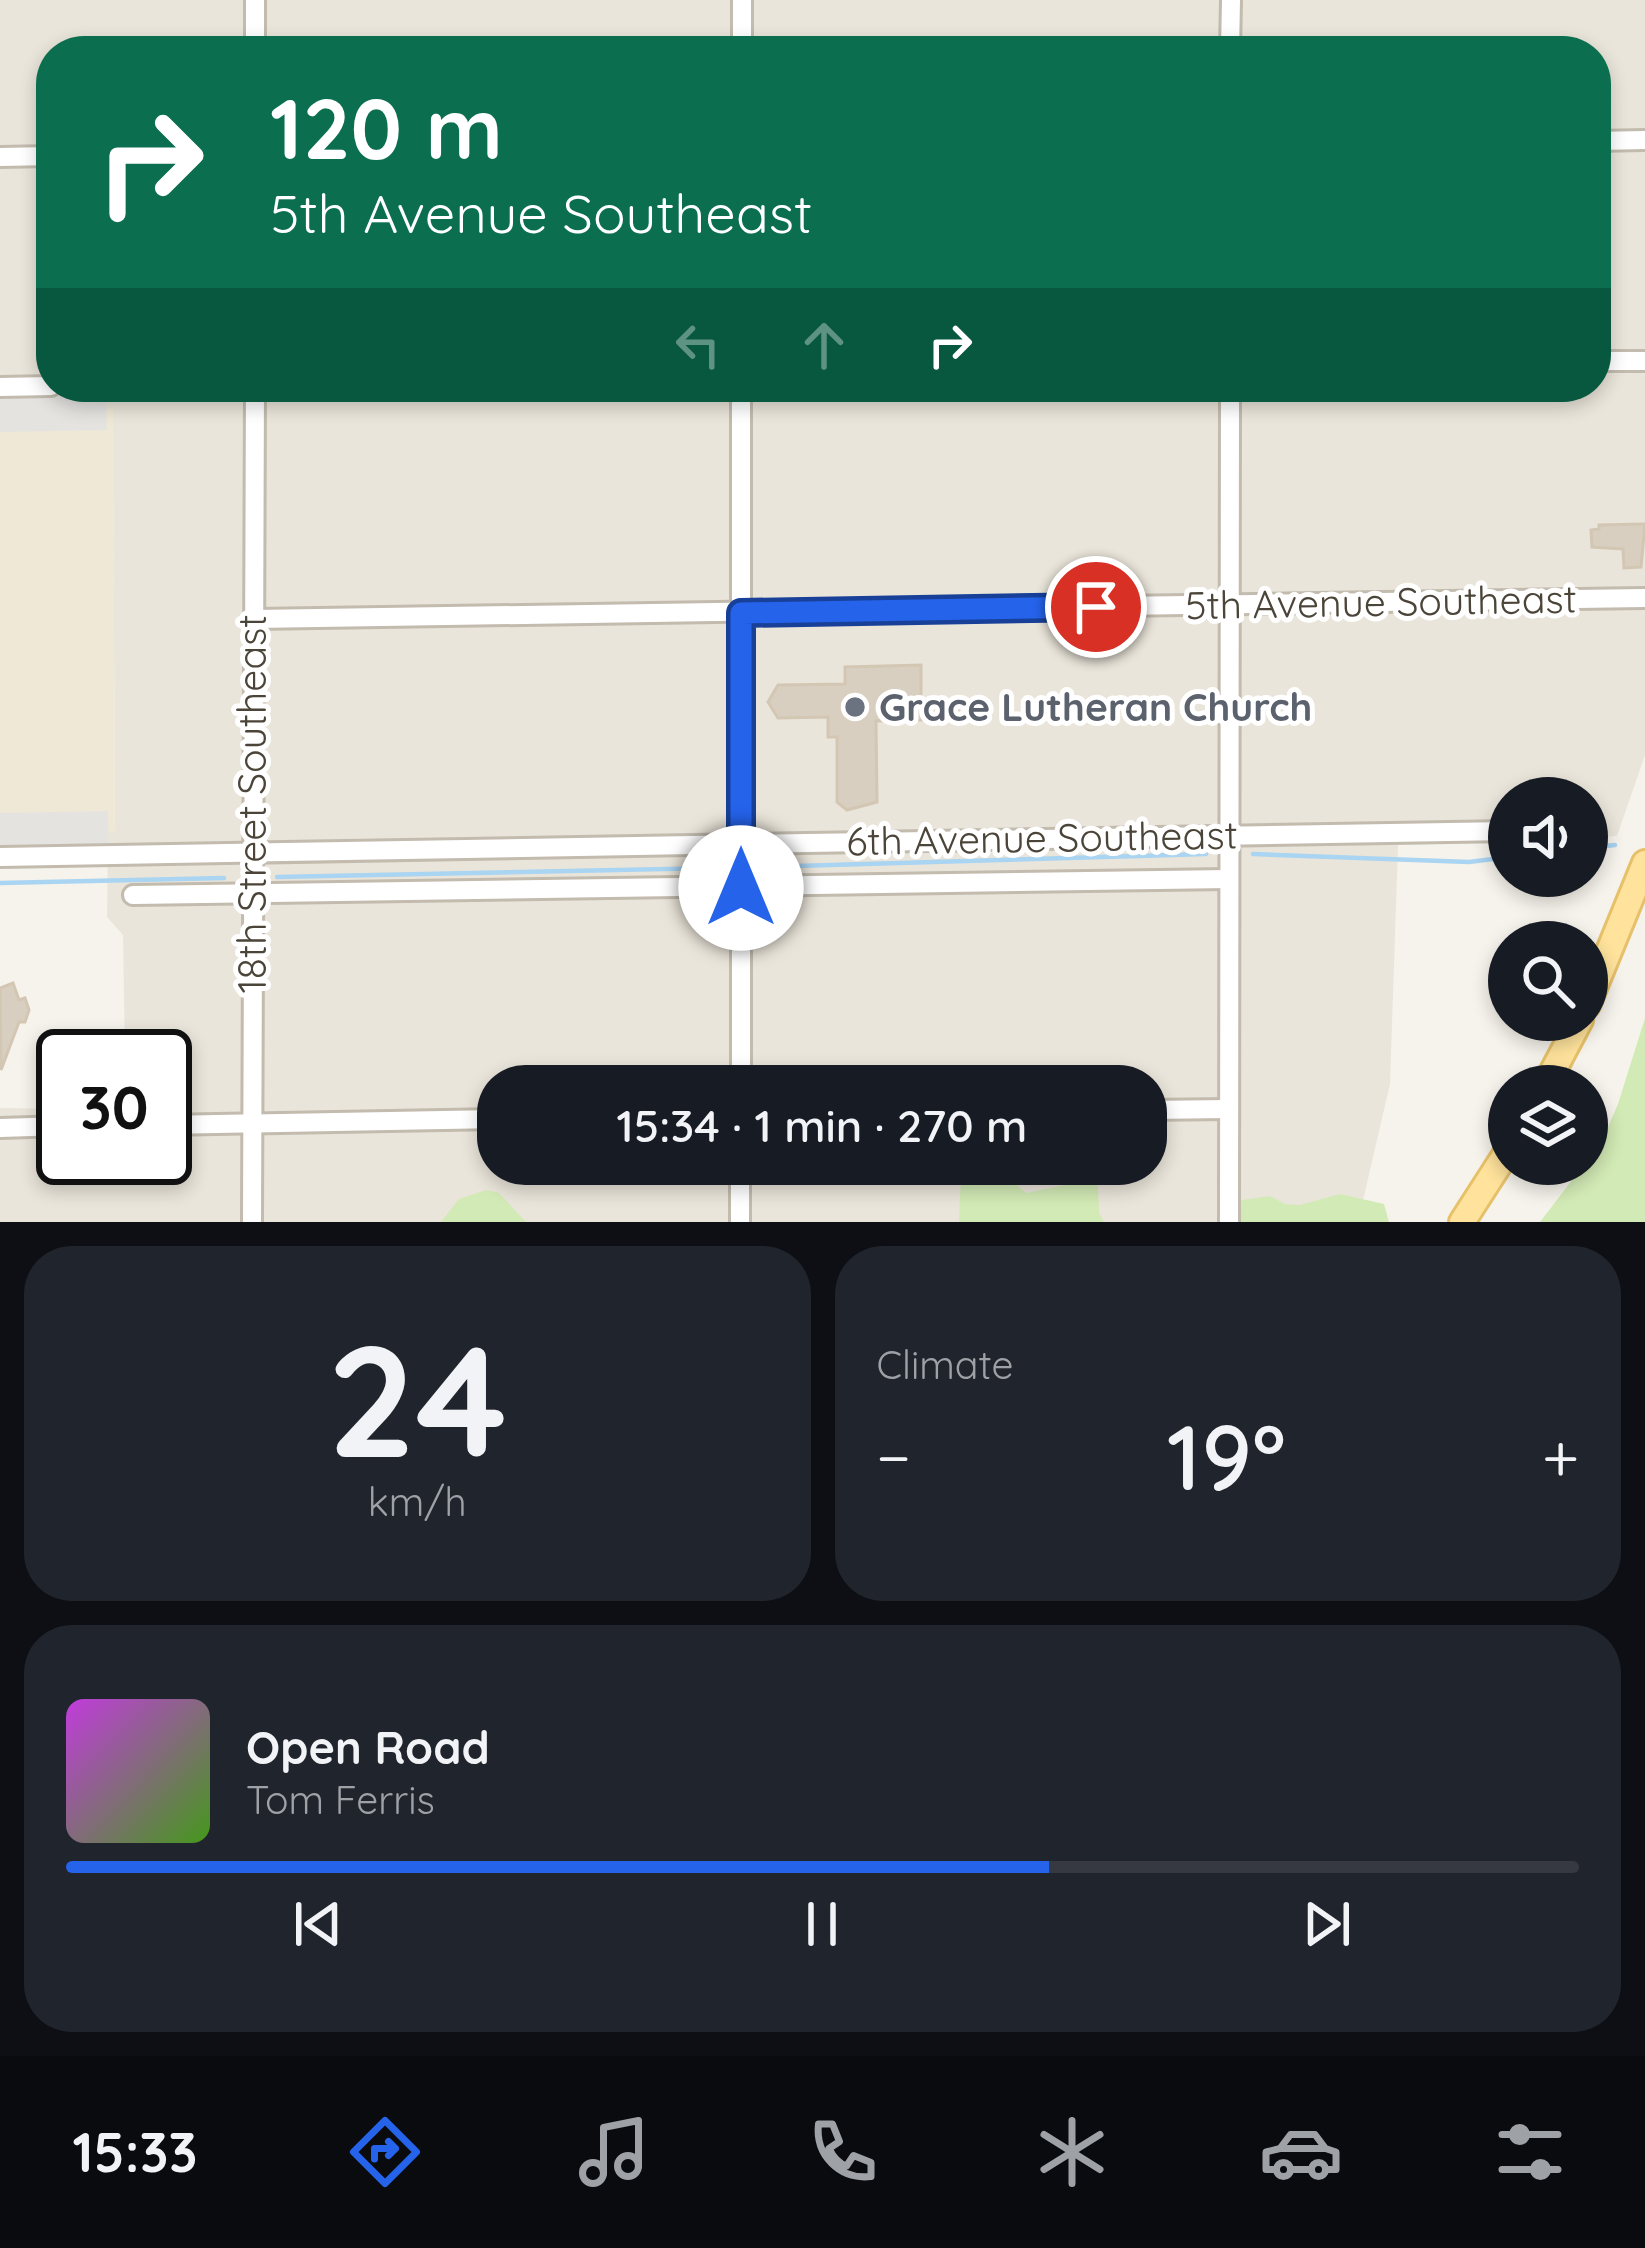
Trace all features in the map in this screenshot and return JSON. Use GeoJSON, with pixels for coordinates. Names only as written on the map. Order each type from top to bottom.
{"type":"FeatureCollection","features":[{"type":"Feature","properties":{"kind":"main road"},"geometry":{"type":"LineString","coordinates":[[1608,954],[1645,863]]}},
{"type":"Feature","properties":{"kind":"main road"},"geometry":{"type":"LineString","coordinates":[[1462,1222],[1488,1182]]}},
{"type":"Feature","properties":{"kind":"street"},"geometry":{"type":"LineString","coordinates":[[255,0],[255,36]]}},
{"type":"Feature","properties":{"kind":"street"},"geometry":{"type":"LineString","coordinates":[[742,0],[742,36]]}},
{"type":"Feature","properties":{"kind":"street"},"geometry":{"type":"LineString","coordinates":[[1230,36],[1231,0]]}},
{"type":"Feature","properties":{"kind":"street"},"geometry":{"type":"LineString","coordinates":[[1611,141],[1645,140]]}},
{"type":"Feature","properties":{"kind":"street"},"geometry":{"type":"LineString","coordinates":[[0,157],[36,156]]}},
{"type":"Feature","properties":{"kind":"street"},"geometry":{"type":"LineString","coordinates":[[1611,361],[1645,361]]}},
{"type":"Feature","properties":{"kind":"street"},"geometry":{"type":"LineString","coordinates":[[0,387],[36,386]]}},
{"type":"Feature","properties":{"kind":"street","name":"18th Street Southeast"},"geometry":{"type":"LineString","coordinates":[[252,1222],[255,402]]}},
{"type":"Feature","properties":{"kind":"street"},"geometry":{"type":"LineString","coordinates":[[741,402],[741,1065]]}},
{"type":"Feature","properties":{"kind":"street"},"geometry":{"type":"LineString","coordinates":[[1229,1222],[1230,402]]}},
{"type":"Feature","properties":{"kind":"street","name":"5th Avenue Southeast"},"geometry":{"type":"LineString","coordinates":[[254,620],[1645,598]]}},
{"type":"Feature","properties":{"kind":"street","name":"6th Avenue Southeast"},"geometry":{"type":"LineString","coordinates":[[0,857],[1488,831]]}},
{"type":"Feature","properties":{"kind":"street","name":"6th Avenue Southeast"},"geometry":{"type":"LineString","coordinates":[[133,895],[1229,880]]}},
{"type":"Feature","properties":{"kind":"street"},"geometry":{"type":"LineString","coordinates":[[1167,1110],[1229,1109]]}},
{"type":"Feature","properties":{"kind":"street"},"geometry":{"type":"LineString","coordinates":[[192,1124],[477,1119]]}},
{"type":"Feature","properties":{"kind":"street"},"geometry":{"type":"LineString","coordinates":[[0,1128],[36,1127]]}},
{"type":"Feature","properties":{"kind":"street"},"geometry":{"type":"LineString","coordinates":[[740,1185],[740,1222]]}},
{"type":"Feature","properties":{"kind":"shaded area"},"geometry":{"type":"Polygon","coordinates":[[[0,0],[1645,0],[1645,755],[1617,836],[1608,837],[1608,777],[1488,777],[1488,843],[1398,845],[1390,1084],[1358,1222],[0,1222],[0,1108],[36,1109],[36,1185],[192,1185],[192,1029],[125,1029],[123,935],[107,917],[108,833],[115,832],[113,410],[0,411],[0,0]]]}},
{"type":"Feature","properties":{"kind":"shaded area"},"geometry":{"type":"Polygon","coordinates":[[[0,387],[36,387],[36,402],[106,402],[107,430],[0,432],[0,387]]]}},
{"type":"Feature","properties":{"kind":"shaded area"},"geometry":{"type":"Polygon","coordinates":[[[113,409],[115,833],[0,834],[0,411],[113,409]]]}},
{"type":"Feature","properties":{"kind":"shaded area"},"geometry":{"type":"Polygon","coordinates":[[[108,811],[109,856],[0,857],[0,813],[108,811]]]}},
{"type":"Feature","properties":{"kind":"green space"},"geometry":{"type":"Polygon","coordinates":[[[1645,1018],[1645,1222],[1540,1222],[1568,1185],[1608,1185],[1608,1127],[1645,1018]]]}},
{"type":"Feature","properties":{"kind":"green space"},"geometry":{"type":"Polygon","coordinates":[[[961,1185],[1017,1185],[1026,1193],[1095,1185],[1104,1222],[959,1222],[961,1185]]]}},
{"type":"Feature","properties":{"kind":"green space"},"geometry":{"type":"Polygon","coordinates":[[[486,1190],[499,1193],[526,1222],[441,1222],[459,1199],[486,1190]]]}},
{"type":"Feature","properties":{"kind":"green space"},"geometry":{"type":"Polygon","coordinates":[[[1340,1194],[1384,1204],[1389,1222],[1234,1222],[1242,1200],[1270,1196],[1300,1205],[1340,1194]]]}},
{"type":"Feature","properties":{"kind":"building"},"geometry":{"type":"Polygon","coordinates":[[[1645,524],[1641,567],[1624,568],[1623,549],[1592,547],[1591,530],[1599,525],[1645,524]]]}},
{"type":"Feature","properties":{"kind":"building"},"geometry":{"type":"Polygon","coordinates":[[[921,665],[921,705],[958,707],[958,714],[876,721],[877,802],[847,810],[837,802],[837,737],[828,737],[828,717],[778,718],[768,702],[778,685],[845,684],[845,667],[921,665]]]}},
{"type":"Feature","properties":{"kind":"building"},"geometry":{"type":"Polygon","coordinates":[[[13,983],[29,1010],[25,1022],[19,1022],[1,1070],[0,988],[13,983]]]}},
{"type":"Feature","properties":{"kind":"waterway"},"geometry":{"type":"LineString","coordinates":[[1608,846],[1615,845]]}},
{"type":"Feature","properties":{"kind":"waterway"},"geometry":{"type":"LineString","coordinates":[[762,867],[1206,854]]}},
{"type":"Feature","properties":{"kind":"waterway"},"geometry":{"type":"LineString","coordinates":[[1253,854],[1488,860]]}},
{"type":"Feature","properties":{"kind":"waterway"},"geometry":{"type":"LineString","coordinates":[[277,877],[714,868]]}},
{"type":"Feature","properties":{"kind":"waterway"},"geometry":{"type":"LineString","coordinates":[[0,883],[224,878]]}},
{"type":"Feature","properties":{"kind":"place","name":"Grace Lutheran Church"},"geometry":{"type":"Point","coordinates":[855,707]}},
{"type":"Feature","properties":{"kind":"route"},"geometry":{"type":"LineString","coordinates":[[741,888],[741,613],[1096,607]]}}]}
